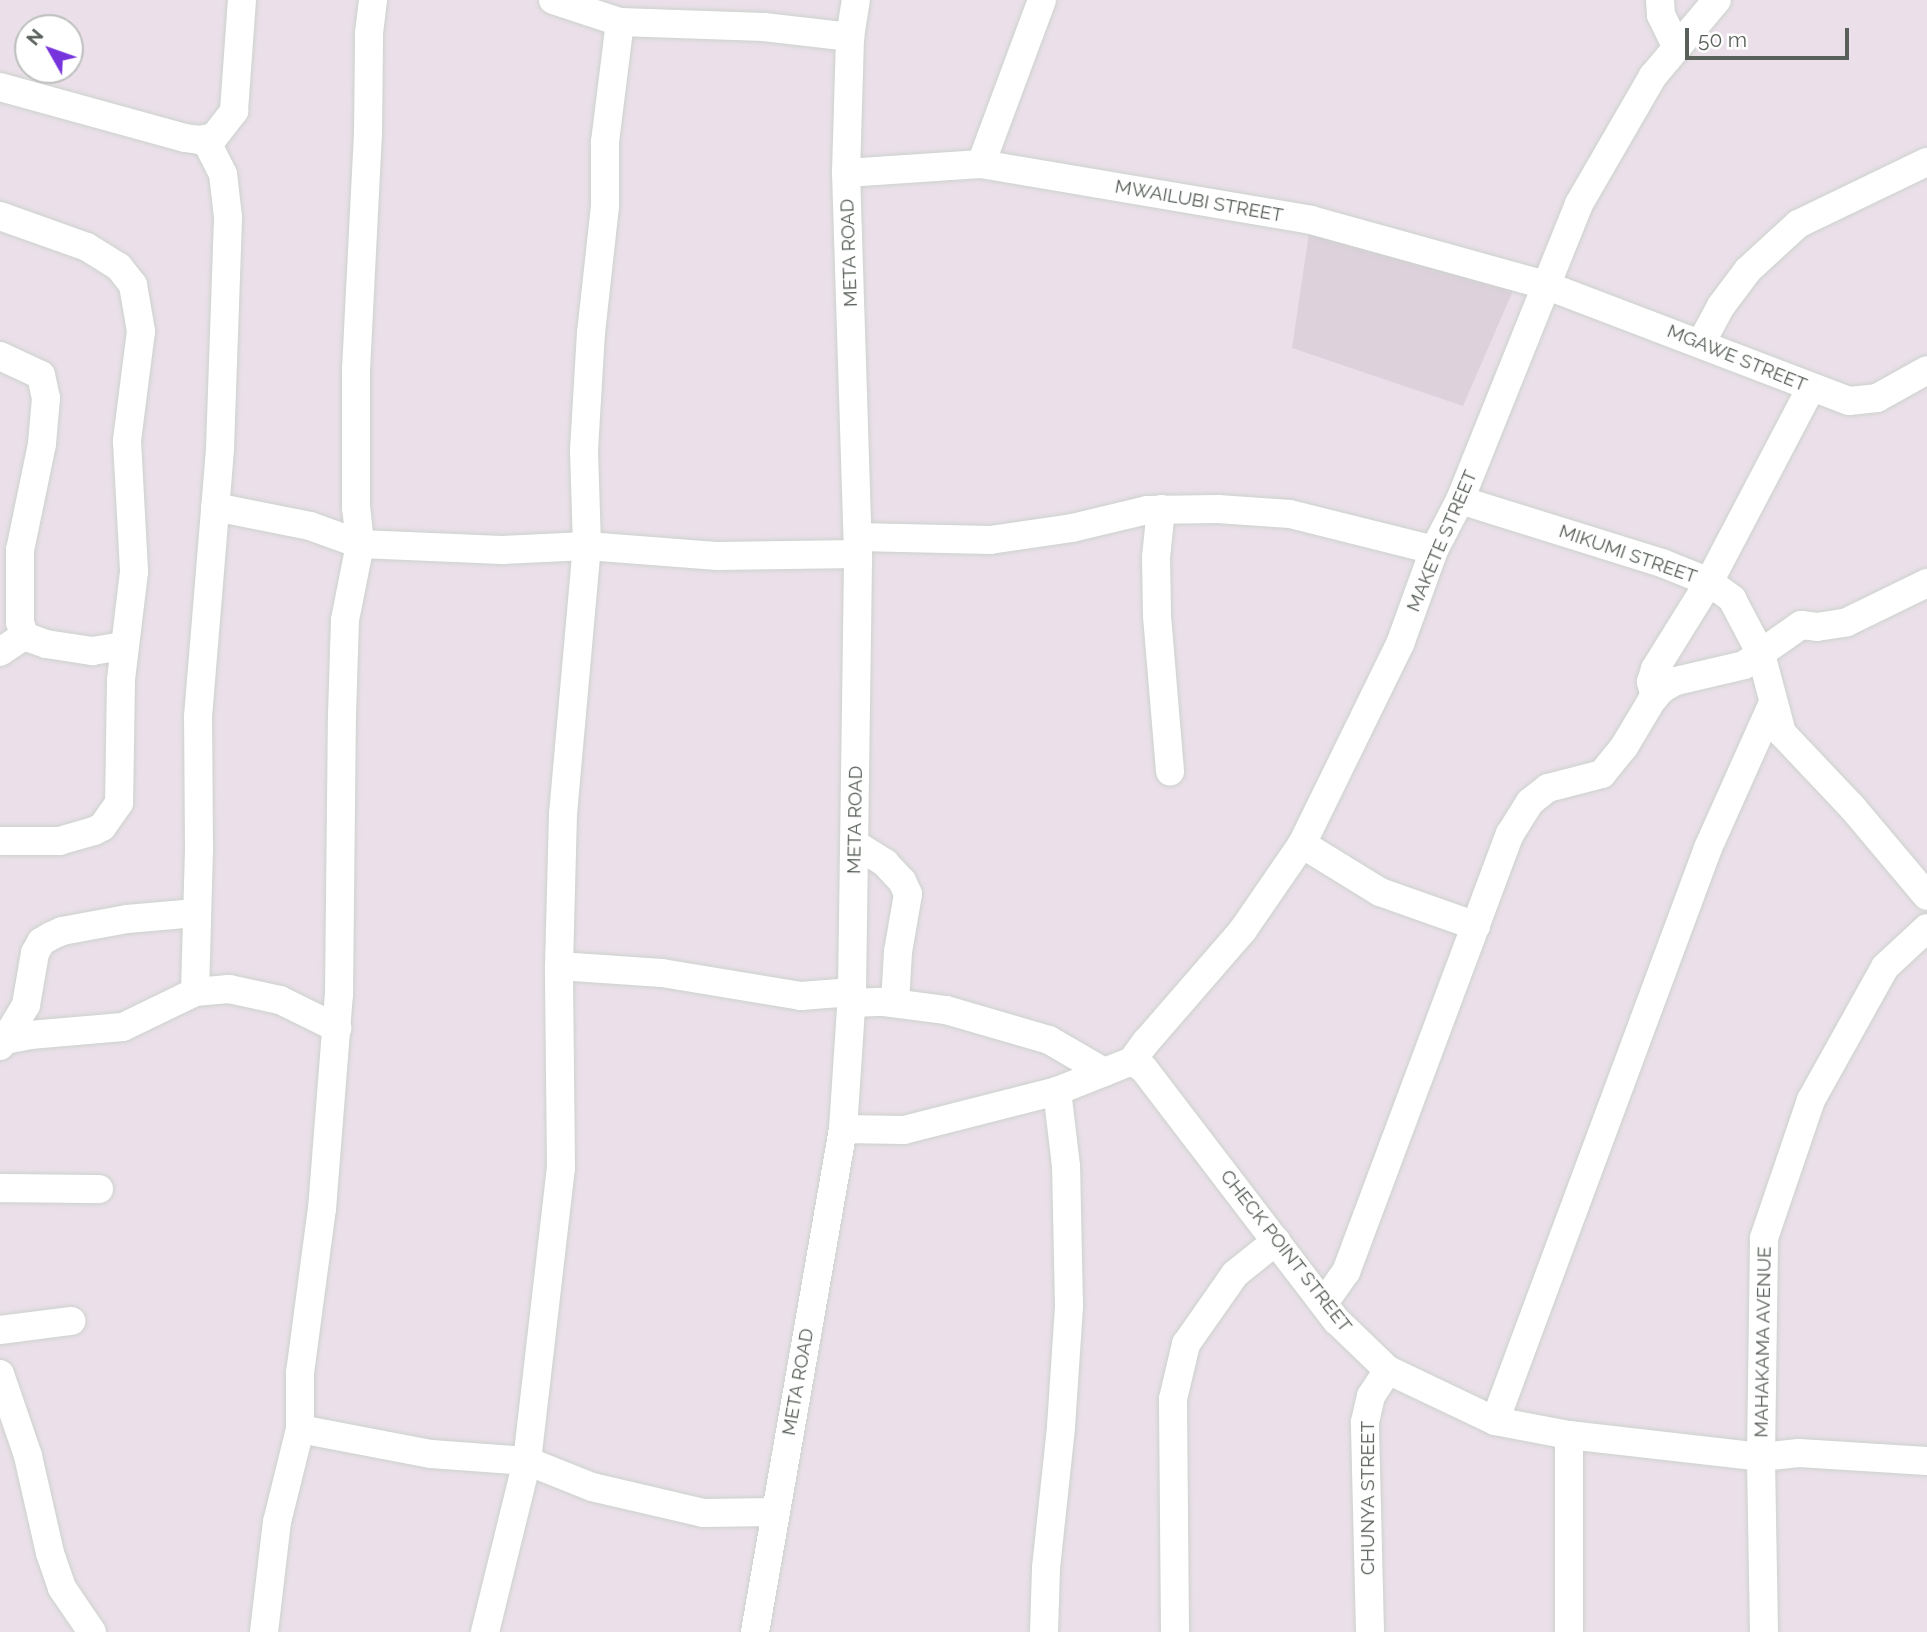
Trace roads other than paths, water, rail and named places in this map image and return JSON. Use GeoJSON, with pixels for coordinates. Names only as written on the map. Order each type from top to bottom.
{"type":"FeatureCollection","features":[{"type":"Feature","properties":{"kind":"street"},"geometry":{"type":"LineString","coordinates":[[0,87],[185,138],[205,139],[220,131],[234,111],[242,0]]}},
{"type":"Feature","properties":{"kind":"street"},"geometry":{"type":"LineString","coordinates":[[264,1632],[277,1522],[300,1429],[300,1373],[322,1209],[337,1028],[345,620],[360,544],[356,508],[356,370],[373,0]]}},
{"type":"Feature","properties":{"kind":"street"},"geometry":{"type":"LineString","coordinates":[[553,0],[605,13],[850,37]]}},
{"type":"Feature","properties":{"kind":"street","name":"META ROAD"},"geometry":{"type":"LineString","coordinates":[[755,1632],[843,1129],[851,998],[855,844],[858,546],[846,173],[850,37],[856,0]]}},
{"type":"Feature","properties":{"kind":"street"},"geometry":{"type":"LineString","coordinates":[[981,164],[1042,0]]}},
{"type":"Feature","properties":{"kind":"street"},"geometry":{"type":"LineString","coordinates":[[1660,0],[1661,15],[1677,48]]}},
{"type":"Feature","properties":{"kind":"street","name":"MAKETE STREET"},"geometry":{"type":"LineString","coordinates":[[1132,1062],[1146,1042],[1243,930],[1302,844],[1400,644],[1434,550],[1460,500],[1579,204],[1653,76],[1717,0]]}},
{"type":"Feature","properties":{"kind":"street"},"geometry":{"type":"LineString","coordinates":[[485,1632],[527,1461],[561,1168],[559,966],[563,814],[587,546],[586,424],[605,206],[605,13]]}},
{"type":"Feature","properties":{"kind":"street"},"geometry":{"type":"LineString","coordinates":[[195,992],[198,717],[215,507],[228,217],[223,174],[205,139]]}},
{"type":"Feature","properties":{"kind":"street"},"geometry":{"type":"LineString","coordinates":[[1700,343],[1721,306],[1748,270],[1798,224],[1927,162]]}},
{"type":"Feature","properties":{"kind":"street","name":"MWAILUBI STREET"},"geometry":{"type":"LineString","coordinates":[[846,173],[981,164],[1311,220],[1545,285]]}},
{"type":"Feature","properties":{"kind":"street"},"geometry":{"type":"LineString","coordinates":[[0,216],[87,247],[119,267],[132,285],[141,331],[127,441],[134,572],[132,603],[124,646],[119,803],[109,820],[94,831],[60,841],[0,842]]}},
{"type":"Feature","properties":{"kind":"street","name":"MGAWE STREET"},"geometry":{"type":"LineString","coordinates":[[1545,285],[1849,401],[1877,398],[1927,370]]}},
{"type":"Feature","properties":{"kind":"street"},"geometry":{"type":"LineString","coordinates":[[0,356],[41,375],[46,398],[42,444],[20,550],[20,622],[24,636]]}},
{"type":"Feature","properties":{"kind":"street"},"geometry":{"type":"LineString","coordinates":[[1655,697],[1651,681],[1655,669],[1709,582],[1811,387]]}},
{"type":"Feature","properties":{"kind":"street","name":"MIKUMI STREET"},"geometry":{"type":"LineString","coordinates":[[1460,500],[1662,563],[1709,582],[1732,599],[1761,654],[1772,705],[1782,733],[1852,807],[1927,896]]}},
{"type":"Feature","properties":{"kind":"street"},"geometry":{"type":"LineString","coordinates":[[215,507],[310,526],[360,544],[502,550],[587,546],[716,556],[990,540],[1037,535],[1161,509],[1290,514],[1434,550]]}},
{"type":"Feature","properties":{"kind":"street"},"geometry":{"type":"LineString","coordinates":[[1161,509],[1156,557],[1157,616],[1170,772]]}},
{"type":"Feature","properties":{"kind":"street"},"geometry":{"type":"LineString","coordinates":[[1324,1303],[1346,1272],[1510,834],[1530,802],[1548,788],[1602,774],[1624,747],[1655,697],[1676,681],[1744,665],[1801,625],[1817,627],[1847,622],[1927,583]]}},
{"type":"Feature","properties":{"kind":"street"},"geometry":{"type":"LineString","coordinates":[[24,636],[46,644],[92,652],[124,646]]}},
{"type":"Feature","properties":{"kind":"street"},"geometry":{"type":"LineString","coordinates":[[0,652],[24,636]]}},
{"type":"Feature","properties":{"kind":"street"},"geometry":{"type":"LineString","coordinates":[[1495,1421],[1708,848],[1772,705]]}},
{"type":"Feature","properties":{"kind":"street"},"geometry":{"type":"LineString","coordinates":[[855,844],[885,863],[902,881],[908,894],[898,952],[895,1003]]}},
{"type":"Feature","properties":{"kind":"street"},"geometry":{"type":"LineString","coordinates":[[1302,844],[1380,892],[1476,926]]}},
{"type":"Feature","properties":{"kind":"street"},"geometry":{"type":"LineString","coordinates":[[2,1043],[26,1005],[35,953],[41,942],[51,936],[127,919],[196,913]]}},
{"type":"Feature","properties":{"kind":"street","name":"MAHAKAMA AVENUE"},"geometry":{"type":"LineString","coordinates":[[1764,1632],[1761,1457],[1764,1238],[1811,1100],[1885,967],[1927,928]]}},
{"type":"Feature","properties":{"kind":"street"},"geometry":{"type":"LineString","coordinates":[[559,966],[662,973],[801,996],[851,998],[946,1010],[1049,1040],[1104,1072]]}},
{"type":"Feature","properties":{"kind":"street"},"geometry":{"type":"LineString","coordinates":[[2,1043],[73,1030],[123,1027],[195,992],[229,989],[261,994],[337,1028]]}},
{"type":"Feature","properties":{"kind":"street"},"geometry":{"type":"LineString","coordinates":[[843,1129],[904,1130],[1056,1091],[1132,1062]]}},
{"type":"Feature","properties":{"kind":"street","name":"CHECK POINT STREET"},"geometry":{"type":"LineString","coordinates":[[1132,1062],[1144,1069],[1324,1303],[1388,1370],[1495,1421],[1569,1435],[1761,1457],[1799,1452],[1863,1454],[1927,1461]]}},
{"type":"Feature","properties":{"kind":"street"},"geometry":{"type":"LineString","coordinates":[[1044,1632],[1046,1568],[1061,1427],[1069,1307],[1066,1166],[1056,1091]]}},
{"type":"Feature","properties":{"kind":"street"},"geometry":{"type":"LineString","coordinates":[[0,1188],[99,1189]]}},
{"type":"Feature","properties":{"kind":"street"},"geometry":{"type":"LineString","coordinates":[[1175,1632],[1173,1399],[1186,1343],[1235,1274],[1276,1241]]}},
{"type":"Feature","properties":{"kind":"street"},"geometry":{"type":"LineString","coordinates":[[0,1331],[71,1321]]}},
{"type":"Feature","properties":{"kind":"street","name":"CHUNYA STREET"},"geometry":{"type":"LineString","coordinates":[[1370,1632],[1365,1422],[1371,1396],[1388,1370]]}},
{"type":"Feature","properties":{"kind":"street"},"geometry":{"type":"LineString","coordinates":[[0,1374],[28,1455],[50,1553],[62,1588],[92,1632]]}},
{"type":"Feature","properties":{"kind":"street"},"geometry":{"type":"LineString","coordinates":[[300,1429],[431,1454],[527,1461],[592,1487],[704,1513],[774,1513]]}},
{"type":"Feature","properties":{"kind":"street"},"geometry":{"type":"LineString","coordinates":[[1569,1435],[1569,1632]]}}]}
